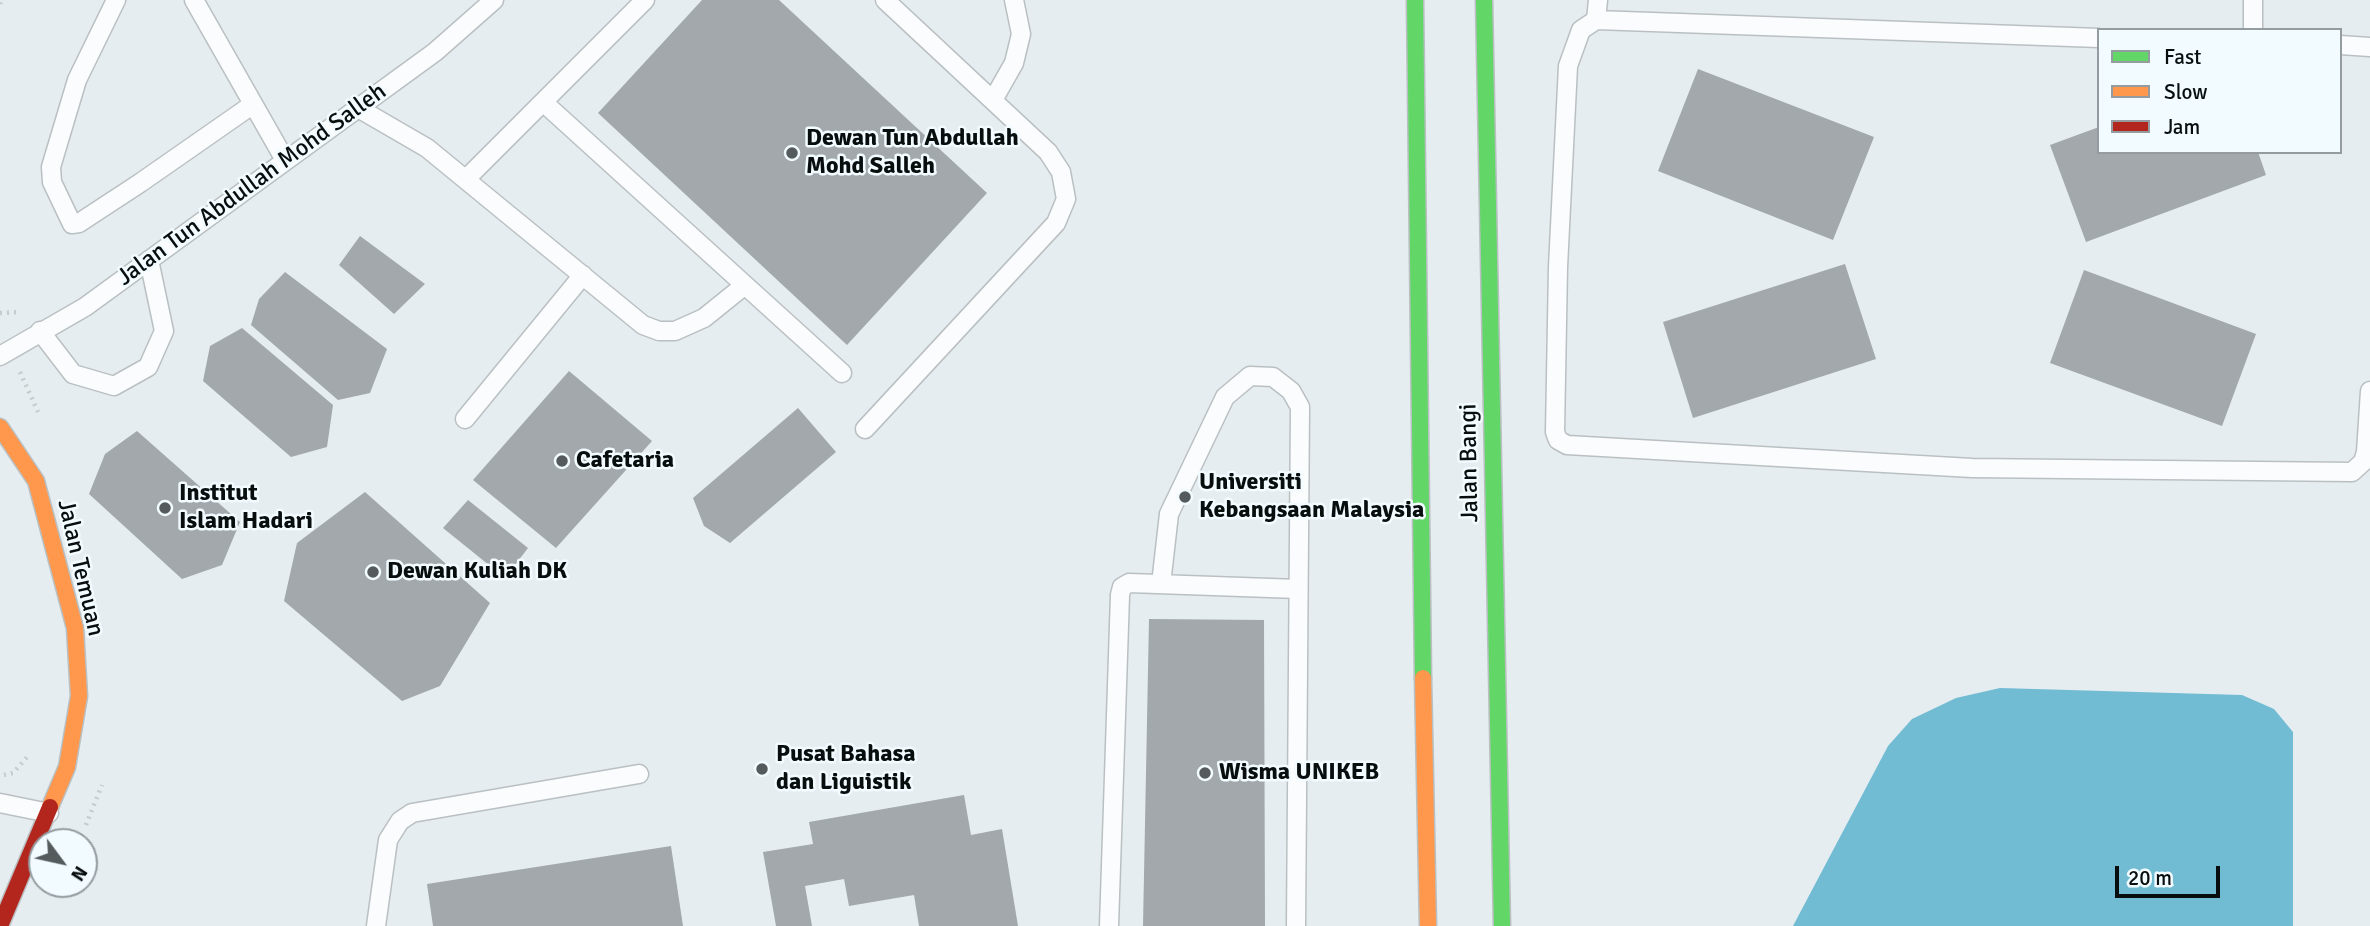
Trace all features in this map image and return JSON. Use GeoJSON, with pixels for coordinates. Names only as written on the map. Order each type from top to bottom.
{"type":"FeatureCollection","features":[{"type":"Feature","properties":{"kind":"main road","name":"Jalan Bangi"},"geometry":{"type":"LineString","coordinates":[[1415,0],[1418,422],[1427,926]]}},
{"type":"Feature","properties":{"kind":"main road","name":"Jalan Bangi"},"geometry":{"type":"LineString","coordinates":[[1483,0],[1502,926]]}},
{"type":"Feature","properties":{"kind":"main road","name":"Jalan Temuan"},"geometry":{"type":"LineString","coordinates":[[0,427],[37,481],[75,628],[79,696],[67,768],[1,926]]}},
{"type":"Feature","properties":{"kind":"lane"},"geometry":{"type":"LineString","coordinates":[[116,0],[77,80],[51,167],[52,182],[72,224],[79,223],[140,183],[252,105]]}},
{"type":"Feature","properties":{"kind":"lane"},"geometry":{"type":"LineString","coordinates":[[194,0],[285,160]]}},
{"type":"Feature","properties":{"kind":"lane","name":"Jalan Tun Abdullah Mohd Salleh"},"geometry":{"type":"LineString","coordinates":[[0,356],[85,307],[435,52],[494,0]]}},
{"type":"Feature","properties":{"kind":"lane"},"geometry":{"type":"LineString","coordinates":[[466,179],[645,0]]}},
{"type":"Feature","properties":{"kind":"lane"},"geometry":{"type":"LineString","coordinates":[[865,429],[1056,223],[1066,199],[1061,172],[1048,152],[885,0]]}},
{"type":"Feature","properties":{"kind":"lane"},"geometry":{"type":"LineString","coordinates":[[993,100],[1014,62],[1021,34],[1014,0]]}},
{"type":"Feature","properties":{"kind":"lane"},"geometry":{"type":"LineString","coordinates":[[1596,20],[1598,0]]}},
{"type":"Feature","properties":{"kind":"lane"},"geometry":{"type":"LineString","coordinates":[[2253,0],[2253,28]]}},
{"type":"Feature","properties":{"kind":"lane"},"geometry":{"type":"LineString","coordinates":[[2097,38],[1596,20],[1581,30],[1568,66],[1558,267],[1555,432],[1562,443],[1972,468],[2352,472],[2363,461],[2366,452],[2370,391]]}},
{"type":"Feature","properties":{"kind":"lane"},"geometry":{"type":"LineString","coordinates":[[2342,45],[2370,47]]}},
{"type":"Feature","properties":{"kind":"lane"},"geometry":{"type":"LineString","coordinates":[[543,102],[842,373]]}},
{"type":"Feature","properties":{"kind":"lane"},"geometry":{"type":"LineString","coordinates":[[358,108],[427,148],[643,326],[659,331],[675,331],[704,318],[745,285]]}},
{"type":"Feature","properties":{"kind":"lane"},"geometry":{"type":"LineString","coordinates":[[40,331],[73,374],[114,386],[148,367],[164,331],[149,260]]}},
{"type":"Feature","properties":{"kind":"lane"},"geometry":{"type":"LineString","coordinates":[[465,419],[583,275]]}},
{"type":"Feature","properties":{"kind":"lane"},"geometry":{"type":"LineString","coordinates":[[1161,584],[1169,514],[1225,397],[1250,376],[1273,377],[1291,391],[1300,407],[1296,926]]}},
{"type":"Feature","properties":{"kind":"lane"},"geometry":{"type":"LineString","coordinates":[[1109,926],[1122,587],[1129,583],[1298,589]]}},
{"type":"Feature","properties":{"kind":"lane"},"geometry":{"type":"LineString","coordinates":[[376,926],[388,840],[400,821],[412,813],[639,774]]}},
{"type":"Feature","properties":{"kind":"lane"},"geometry":{"type":"LineString","coordinates":[[0,803],[48,813]]}},
{"type":"Feature","properties":{"kind":"path"},"geometry":{"type":"LineString","coordinates":[[0,777],[13,772],[29,756],[33,745]]}},
{"type":"Feature","properties":{"kind":"water"},"geometry":{"type":"Polygon","coordinates":[[[2000,688],[2242,695],[2274,709],[2293,732],[2293,926],[1793,926],[1888,746],[1912,719],[1956,698],[2000,688]]]}},
{"type":"Feature","properties":{"kind":"building","name":"Dewan Tun Abdullah Mohd Salleh"},"geometry":{"type":"Polygon","coordinates":[[[702,0],[779,0],[987,193],[847,345],[598,113],[702,0]]]}},
{"type":"Feature","properties":{"kind":"building"},"geometry":{"type":"Polygon","coordinates":[[[1698,69],[1874,137],[1833,240],[1658,171],[1698,69]]]}},
{"type":"Feature","properties":{"kind":"building"},"geometry":{"type":"Polygon","coordinates":[[[2097,128],[2097,154],[2259,154],[2266,175],[2086,242],[2050,145],[2097,128]]]}},
{"type":"Feature","properties":{"kind":"building"},"geometry":{"type":"Polygon","coordinates":[[[360,236],[425,284],[394,314],[339,265],[360,236]]]}},
{"type":"Feature","properties":{"kind":"building"},"geometry":{"type":"Polygon","coordinates":[[[1845,264],[1876,359],[1693,418],[1663,322],[1845,264]]]}},
{"type":"Feature","properties":{"kind":"building"},"geometry":{"type":"Polygon","coordinates":[[[2084,270],[2256,334],[2222,426],[2050,363],[2084,270]]]}},
{"type":"Feature","properties":{"kind":"building"},"geometry":{"type":"Polygon","coordinates":[[[285,272],[387,349],[370,393],[338,400],[251,325],[259,299],[285,272]]]}},
{"type":"Feature","properties":{"kind":"building"},"geometry":{"type":"Polygon","coordinates":[[[242,328],[333,405],[327,447],[291,457],[203,381],[210,346],[242,328]]]}},
{"type":"Feature","properties":{"kind":"building","name":"Cafetaria"},"geometry":{"type":"Polygon","coordinates":[[[569,371],[652,441],[556,548],[473,480],[569,371]]]}},
{"type":"Feature","properties":{"kind":"building"},"geometry":{"type":"Polygon","coordinates":[[[798,408],[836,452],[730,543],[704,526],[693,498],[798,408]]]}},
{"type":"Feature","properties":{"kind":"building","name":"Institut Islam Hadari"},"geometry":{"type":"Polygon","coordinates":[[[137,431],[240,522],[222,565],[182,579],[89,494],[105,454],[137,431]]]}},
{"type":"Feature","properties":{"kind":"building","name":"Dewan Kuliah DK"},"geometry":{"type":"Polygon","coordinates":[[[365,492],[490,603],[440,686],[402,701],[284,601],[297,543],[365,492]]]}},
{"type":"Feature","properties":{"kind":"building"},"geometry":{"type":"Polygon","coordinates":[[[468,500],[528,548],[505,578],[443,528],[468,500]]]}},
{"type":"Feature","properties":{"kind":"building","name":"Wisma UNIKEB"},"geometry":{"type":"Polygon","coordinates":[[[1149,619],[1264,620],[1265,926],[1143,926],[1149,619]]]}},
{"type":"Feature","properties":{"kind":"building"},"geometry":{"type":"Polygon","coordinates":[[[964,795],[971,835],[1002,829],[1018,926],[919,926],[914,895],[849,906],[844,879],[805,886],[812,926],[776,926],[763,852],[813,844],[809,822],[964,795]]]}},
{"type":"Feature","properties":{"kind":"building"},"geometry":{"type":"Polygon","coordinates":[[[671,846],[683,926],[433,926],[427,884],[671,846]]]}},
{"type":"Feature","properties":{"kind":"traffic: fast"},"geometry":{"type":"LineString","coordinates":[[1415,0],[1423,678]]}},
{"type":"Feature","properties":{"kind":"traffic: fast"},"geometry":{"type":"LineString","coordinates":[[1484,0],[1502,926]]}},
{"type":"Feature","properties":{"kind":"traffic: slow"},"geometry":{"type":"LineString","coordinates":[[0,427],[36,481],[75,628],[79,696],[67,767],[50,807]]}},
{"type":"Feature","properties":{"kind":"traffic: slow"},"geometry":{"type":"LineString","coordinates":[[1423,678],[1428,926]]}},
{"type":"Feature","properties":{"kind":"traffic: jam"},"geometry":{"type":"LineString","coordinates":[[0,926],[50,807]]}},
{"type":"Feature","properties":{"kind":"place","name":"Dewan Tun Abdullah Mohd Salleh"},"geometry":{"type":"Point","coordinates":[792,153]}},
{"type":"Feature","properties":{"kind":"place","name":"Cafetaria"},"geometry":{"type":"Point","coordinates":[562,461]}},
{"type":"Feature","properties":{"kind":"place","name":"Universiti Kebangsaan Malaysia"},"geometry":{"type":"Point","coordinates":[1185,497]}},
{"type":"Feature","properties":{"kind":"place","name":"Institut Islam Hadari"},"geometry":{"type":"Point","coordinates":[165,508]}},
{"type":"Feature","properties":{"kind":"place","name":"Dewan Kuliah DK"},"geometry":{"type":"Point","coordinates":[373,572]}},
{"type":"Feature","properties":{"kind":"place","name":"Pusat Bahasa dan Liguistik"},"geometry":{"type":"Point","coordinates":[762,769]}},
{"type":"Feature","properties":{"kind":"place","name":"Wisma UNIKEB"},"geometry":{"type":"Point","coordinates":[1205,773]}}]}
